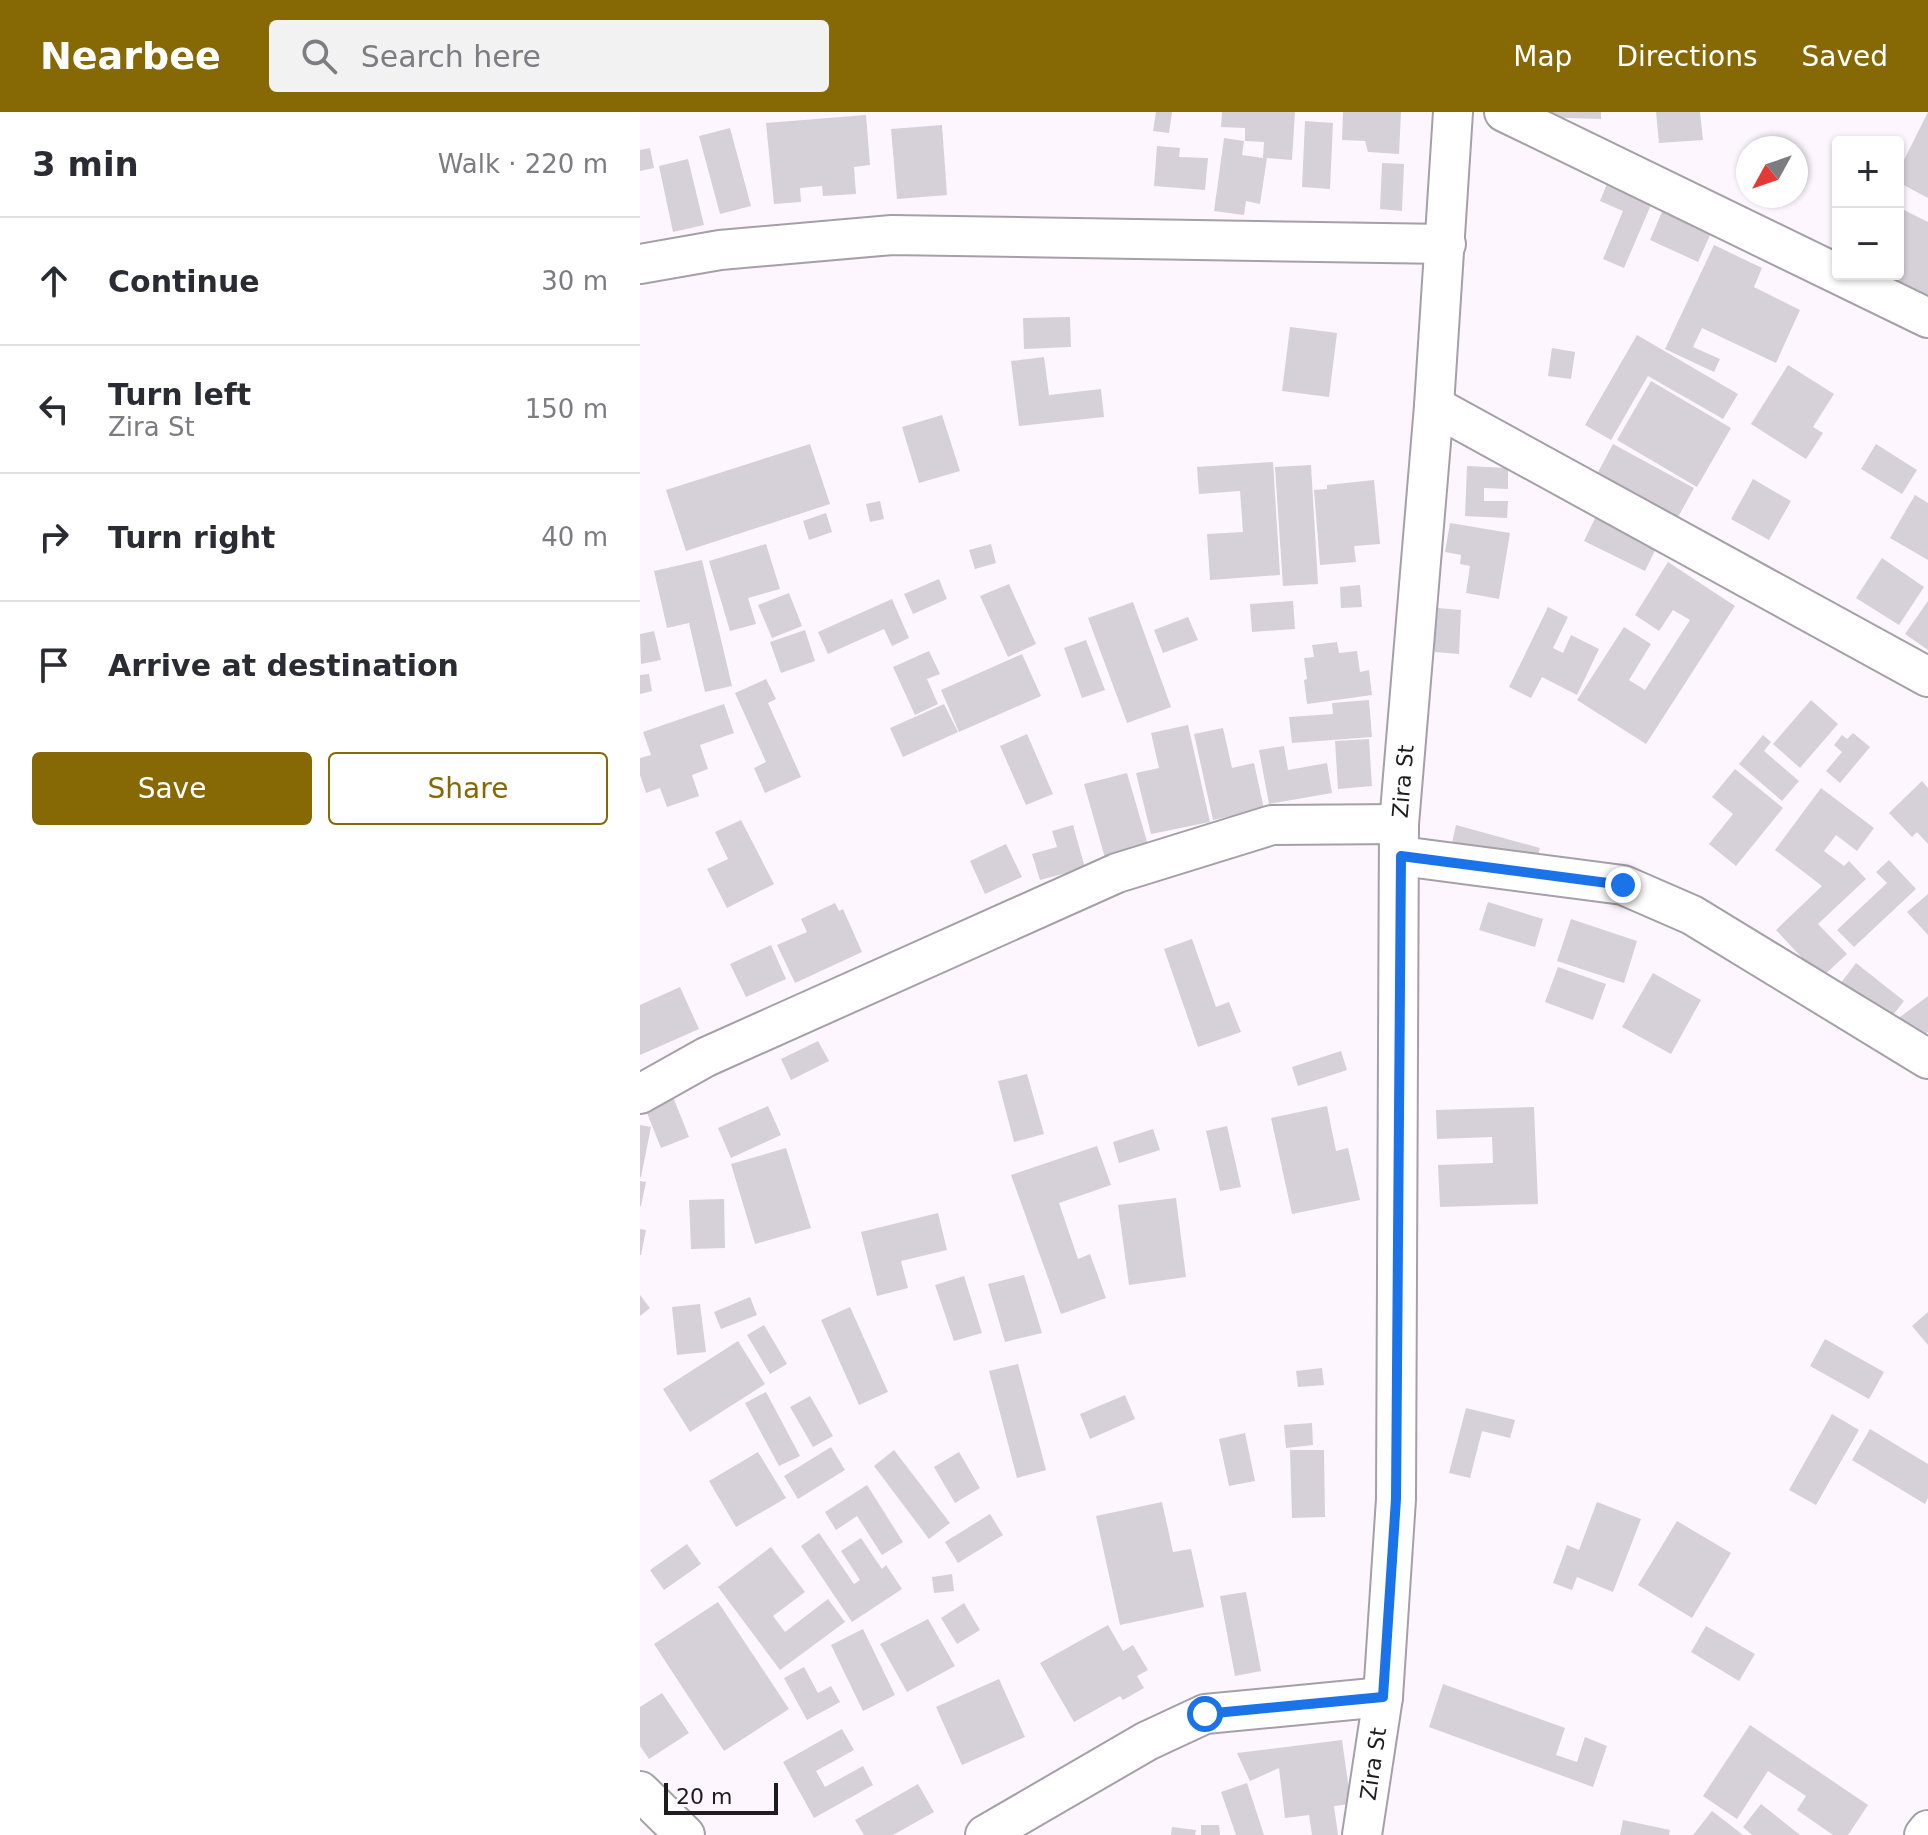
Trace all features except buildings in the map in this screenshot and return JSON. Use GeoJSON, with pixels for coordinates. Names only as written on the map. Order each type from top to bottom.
{"type":"FeatureCollection","features":[{"type":"Feature","properties":{"kind":"street","name":"Zira St"},"geometry":{"type":"LineString","coordinates":[[1362,1835],[1383,1697],[1396,1499],[1400,840],[1446,244],[1453,112]]}},
{"type":"Feature","properties":{"kind":"street"},"geometry":{"type":"LineString","coordinates":[[1504,112],[1928,318]]}},
{"type":"Feature","properties":{"kind":"street"},"geometry":{"type":"LineString","coordinates":[[640,264],[720,250],[892,235],[1446,244]]}},
{"type":"Feature","properties":{"kind":"street"},"geometry":{"type":"LineString","coordinates":[[1434,406],[1928,677]]}},
{"type":"Feature","properties":{"kind":"street"},"geometry":{"type":"LineString","coordinates":[[640,1094],[706,1057],[1117,873],[1272,825],[1400,840],[1623,885],[1692,915],[1928,1059]]}},
{"type":"Feature","properties":{"kind":"street"},"geometry":{"type":"LineString","coordinates":[[985,1835],[1147,1741],[1205,1714],[1383,1697]]}},
{"type":"Feature","properties":{"kind":"street"},"geometry":{"type":"LineString","coordinates":[[640,1791],[685,1835]]}},
{"type":"Feature","properties":{"kind":"street"},"geometry":{"type":"LineString","coordinates":[[1924,1835],[1928,1830]]}},
{"type":"Feature","properties":{"kind":"route"},"geometry":{"type":"LineString","coordinates":[[1205,1714],[1383,1697],[1396,1499],[1401,856],[1623,885]]}}]}
